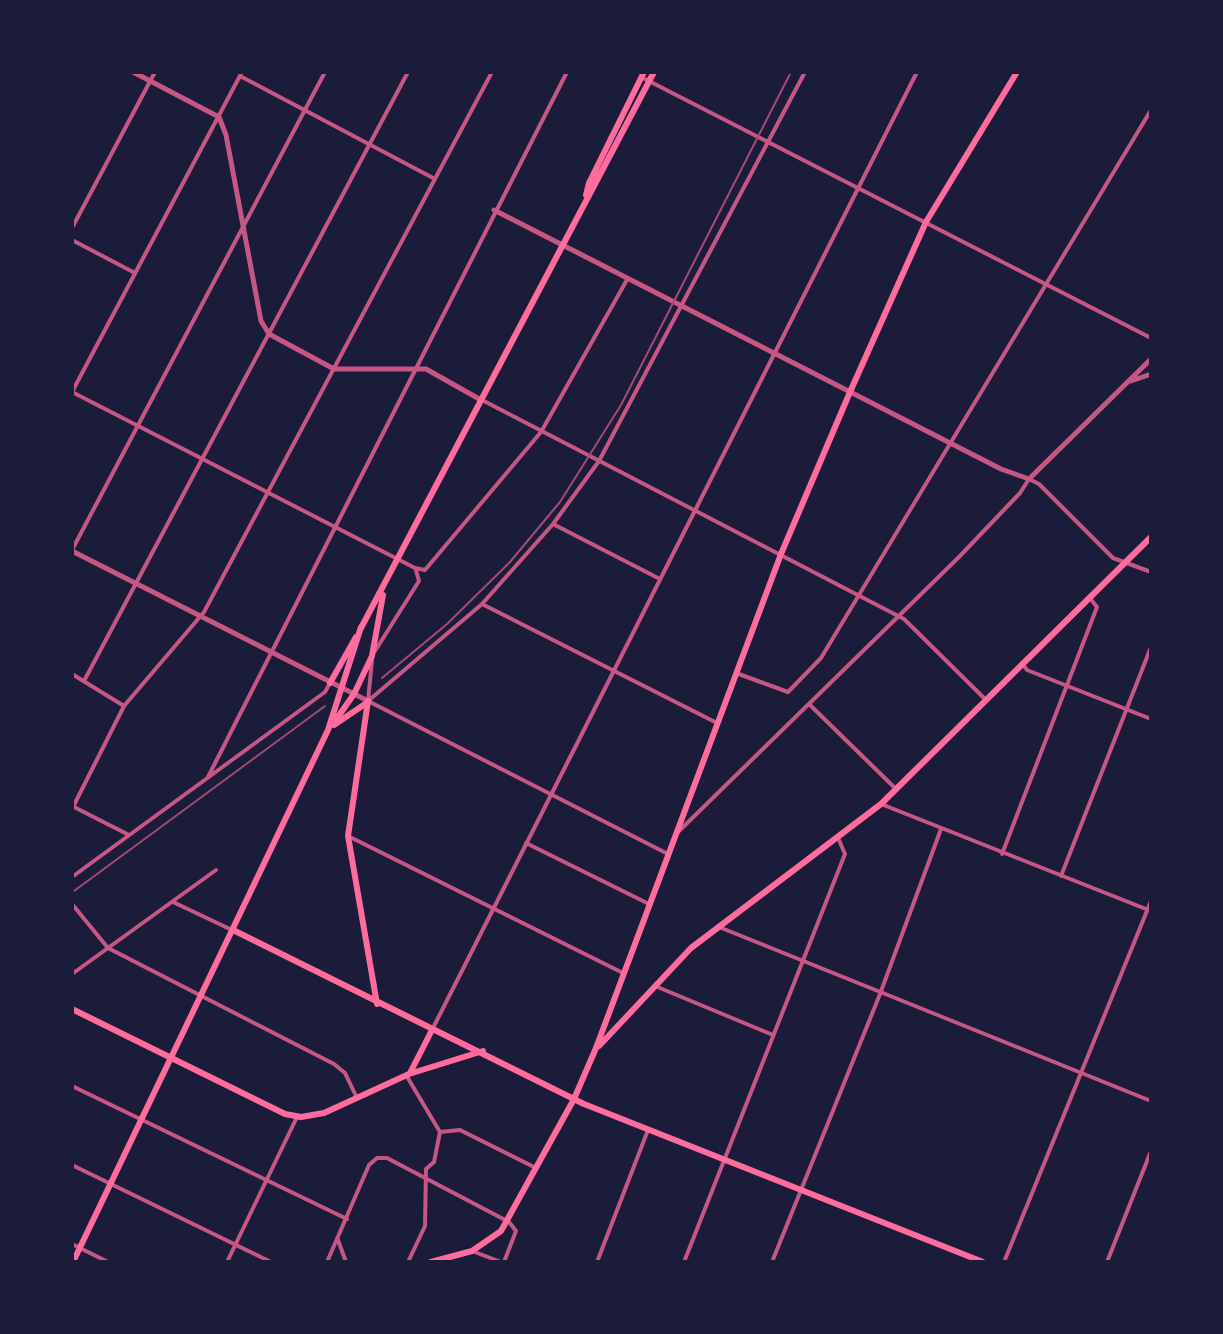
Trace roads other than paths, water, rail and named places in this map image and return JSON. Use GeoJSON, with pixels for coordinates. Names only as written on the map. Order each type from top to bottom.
{"type":"FeatureCollection","features":[{"type":"Feature","properties":{"kind":"main road"},"geometry":{"type":"LineString","coordinates":[[330,683],[385,587],[654,72]]}},
{"type":"Feature","properties":{"kind":"main road"},"geometry":{"type":"LineString","coordinates":[[431,1262],[486,1244],[509,1222],[574,1099],[596,1048],[781,554],[850,392],[926,222],[1017,72]]}},
{"type":"Feature","properties":{"kind":"main road"},"geometry":{"type":"LineString","coordinates":[[585,199],[589,183],[642,74]]}},
{"type":"Feature","properties":{"kind":"main road"},"geometry":{"type":"LineString","coordinates":[[596,1048],[691,948],[839,840],[881,804],[1151,537]]}},
{"type":"Feature","properties":{"kind":"main road"},"geometry":{"type":"LineString","coordinates":[[328,730],[354,694],[372,656],[385,587]]}},
{"type":"Feature","properties":{"kind":"main road"},"geometry":{"type":"LineString","coordinates":[[73,1262],[76,1246],[111,1184],[328,730],[361,627]]}},
{"type":"Feature","properties":{"kind":"main road"},"geometry":{"type":"LineString","coordinates":[[328,730],[368,701]]}},
{"type":"Feature","properties":{"kind":"main road"},"geometry":{"type":"LineString","coordinates":[[368,701],[348,836],[377,1004]]}},
{"type":"Feature","properties":{"kind":"main road"},"geometry":{"type":"LineString","coordinates":[[233,930],[377,1004],[483,1051],[574,1099],[983,1262]]}},
{"type":"Feature","properties":{"kind":"main road"},"geometry":{"type":"LineString","coordinates":[[609,1013],[620,1016],[634,1008]]}},
{"type":"Feature","properties":{"kind":"main road"},"geometry":{"type":"LineString","coordinates":[[72,1009],[297,1117],[320,1115],[408,1074],[483,1051]]}},
{"type":"Feature","properties":{"kind":"main road"},"geometry":{"type":"LineString","coordinates":[[408,1074],[432,1030]]}},
{"type":"Feature","properties":{"kind":"street"},"geometry":{"type":"LineString","coordinates":[[133,72],[219,117],[226,135],[261,321],[269,334],[334,369],[426,369],[541,432],[898,615],[985,700]]}},
{"type":"Feature","properties":{"kind":"street"},"geometry":{"type":"LineString","coordinates":[[72,228],[155,72]]}},
{"type":"Feature","properties":{"kind":"street"},"geometry":{"type":"LineString","coordinates":[[325,72],[72,551],[668,854]]}},
{"type":"Feature","properties":{"kind":"street"},"geometry":{"type":"LineString","coordinates":[[84,681],[408,72]]}},
{"type":"Feature","properties":{"kind":"street"},"geometry":{"type":"LineString","coordinates":[[129,835],[72,807],[124,706],[200,616],[492,72]]}},
{"type":"Feature","properties":{"kind":"street"},"geometry":{"type":"LineString","coordinates":[[208,777],[494,210],[567,72]]}},
{"type":"Feature","properties":{"kind":"street"},"geometry":{"type":"LineString","coordinates":[[368,701],[482,604],[553,524],[599,461],[805,72]]}},
{"type":"Feature","properties":{"kind":"street"},"geometry":{"type":"LineString","coordinates":[[432,1030],[549,793],[917,72]]}},
{"type":"Feature","properties":{"kind":"street"},"geometry":{"type":"LineString","coordinates":[[435,179],[241,74],[72,392],[415,568],[429,568],[541,432],[628,278]]}},
{"type":"Feature","properties":{"kind":"street"},"geometry":{"type":"LineString","coordinates":[[642,74],[761,139],[1151,338]]}},
{"type":"Feature","properties":{"kind":"street"},"geometry":{"type":"LineString","coordinates":[[736,673],[788,692],[821,658],[1151,110]]}},
{"type":"Feature","properties":{"kind":"street"},"geometry":{"type":"LineString","coordinates":[[494,210],[952,445],[1039,484],[1113,558],[1151,572]]}},
{"type":"Feature","properties":{"kind":"street"},"geometry":{"type":"LineString","coordinates":[[72,240],[135,273]]}},
{"type":"Feature","properties":{"kind":"street"},"geometry":{"type":"LineString","coordinates":[[676,834],[810,705],[1010,504],[1029,479],[1151,359]]}},
{"type":"Feature","properties":{"kind":"street"},"geometry":{"type":"LineString","coordinates":[[1130,382],[1151,374]]}},
{"type":"Feature","properties":{"kind":"street"},"geometry":{"type":"LineString","coordinates":[[553,524],[658,578]]}},
{"type":"Feature","properties":{"kind":"street"},"geometry":{"type":"LineString","coordinates":[[368,701],[372,656],[397,611],[419,581],[415,568]]}},
{"type":"Feature","properties":{"kind":"street"},"geometry":{"type":"LineString","coordinates":[[1002,854],[1097,607],[1089,597]]}},
{"type":"Feature","properties":{"kind":"street"},"geometry":{"type":"LineString","coordinates":[[482,604],[717,723]]}},
{"type":"Feature","properties":{"kind":"street"},"geometry":{"type":"LineString","coordinates":[[1061,877],[1151,647]]}},
{"type":"Feature","properties":{"kind":"street"},"geometry":{"type":"LineString","coordinates":[[1022,663],[1027,670],[1151,719]]}},
{"type":"Feature","properties":{"kind":"street"},"geometry":{"type":"LineString","coordinates":[[72,674],[124,706]]}},
{"type":"Feature","properties":{"kind":"street"},"geometry":{"type":"LineString","coordinates":[[72,877],[325,692],[330,683]]}},
{"type":"Feature","properties":{"kind":"street"},"geometry":{"type":"LineString","coordinates":[[810,705],[896,789]]}},
{"type":"Feature","properties":{"kind":"street"},"geometry":{"type":"LineString","coordinates":[[881,804],[1149,911]]}},
{"type":"Feature","properties":{"kind":"street"},"geometry":{"type":"LineString","coordinates":[[772,1262],[880,994],[941,829]]}},
{"type":"Feature","properties":{"kind":"street"},"geometry":{"type":"LineString","coordinates":[[348,836],[623,973]]}},
{"type":"Feature","properties":{"kind":"street"},"geometry":{"type":"LineString","coordinates":[[684,1262],[845,854],[839,840]]}},
{"type":"Feature","properties":{"kind":"street"},"geometry":{"type":"LineString","coordinates":[[525,842],[649,904]]}},
{"type":"Feature","properties":{"kind":"street"},"geometry":{"type":"LineString","coordinates":[[72,974],[216,870]]}},
{"type":"Feature","properties":{"kind":"street"},"geometry":{"type":"LineString","coordinates":[[1004,1262],[1151,901]]}},
{"type":"Feature","properties":{"kind":"street"},"geometry":{"type":"LineString","coordinates":[[173,902],[233,930]]}},
{"type":"Feature","properties":{"kind":"street"},"geometry":{"type":"LineString","coordinates":[[72,904],[108,948],[334,1064],[345,1073],[357,1099]]}},
{"type":"Feature","properties":{"kind":"street"},"geometry":{"type":"LineString","coordinates":[[719,927],[1151,1101]]}},
{"type":"Feature","properties":{"kind":"street"},"geometry":{"type":"LineString","coordinates":[[655,986],[773,1035]]}},
{"type":"Feature","properties":{"kind":"street"},"geometry":{"type":"LineString","coordinates":[[408,1074],[440,1132],[434,1162],[426,1169],[425,1226],[408,1262]]}},
{"type":"Feature","properties":{"kind":"street"},"geometry":{"type":"LineString","coordinates":[[72,1086],[347,1219]]}},
{"type":"Feature","properties":{"kind":"street"},"geometry":{"type":"LineString","coordinates":[[227,1262],[297,1117]]}},
{"type":"Feature","properties":{"kind":"street"},"geometry":{"type":"LineString","coordinates":[[440,1132],[460,1130],[538,1168]]}},
{"type":"Feature","properties":{"kind":"street"},"geometry":{"type":"LineString","coordinates":[[597,1262],[648,1130]]}},
{"type":"Feature","properties":{"kind":"street"},"geometry":{"type":"LineString","coordinates":[[1107,1262],[1151,1151]]}},
{"type":"Feature","properties":{"kind":"street"},"geometry":{"type":"LineString","coordinates":[[327,1262],[369,1165],[377,1158],[387,1158],[509,1222],[516,1231],[502,1262],[472,1251]]}},
{"type":"Feature","properties":{"kind":"street"},"geometry":{"type":"LineString","coordinates":[[72,1165],[271,1262]]}},
{"type":"Feature","properties":{"kind":"street"},"geometry":{"type":"LineString","coordinates":[[338,1240],[346,1262]]}},
{"type":"Feature","properties":{"kind":"street"},"geometry":{"type":"LineString","coordinates":[[76,1246],[108,1262]]}},
{"type":"Feature","properties":{"kind":"railway"},"geometry":{"type":"LineString","coordinates":[[382,678],[447,624],[510,562],[560,502],[621,405],[791,72]]}},
{"type":"Feature","properties":{"kind":"railway"},"geometry":{"type":"LineString","coordinates":[[74,891],[325,706]]}}]}
